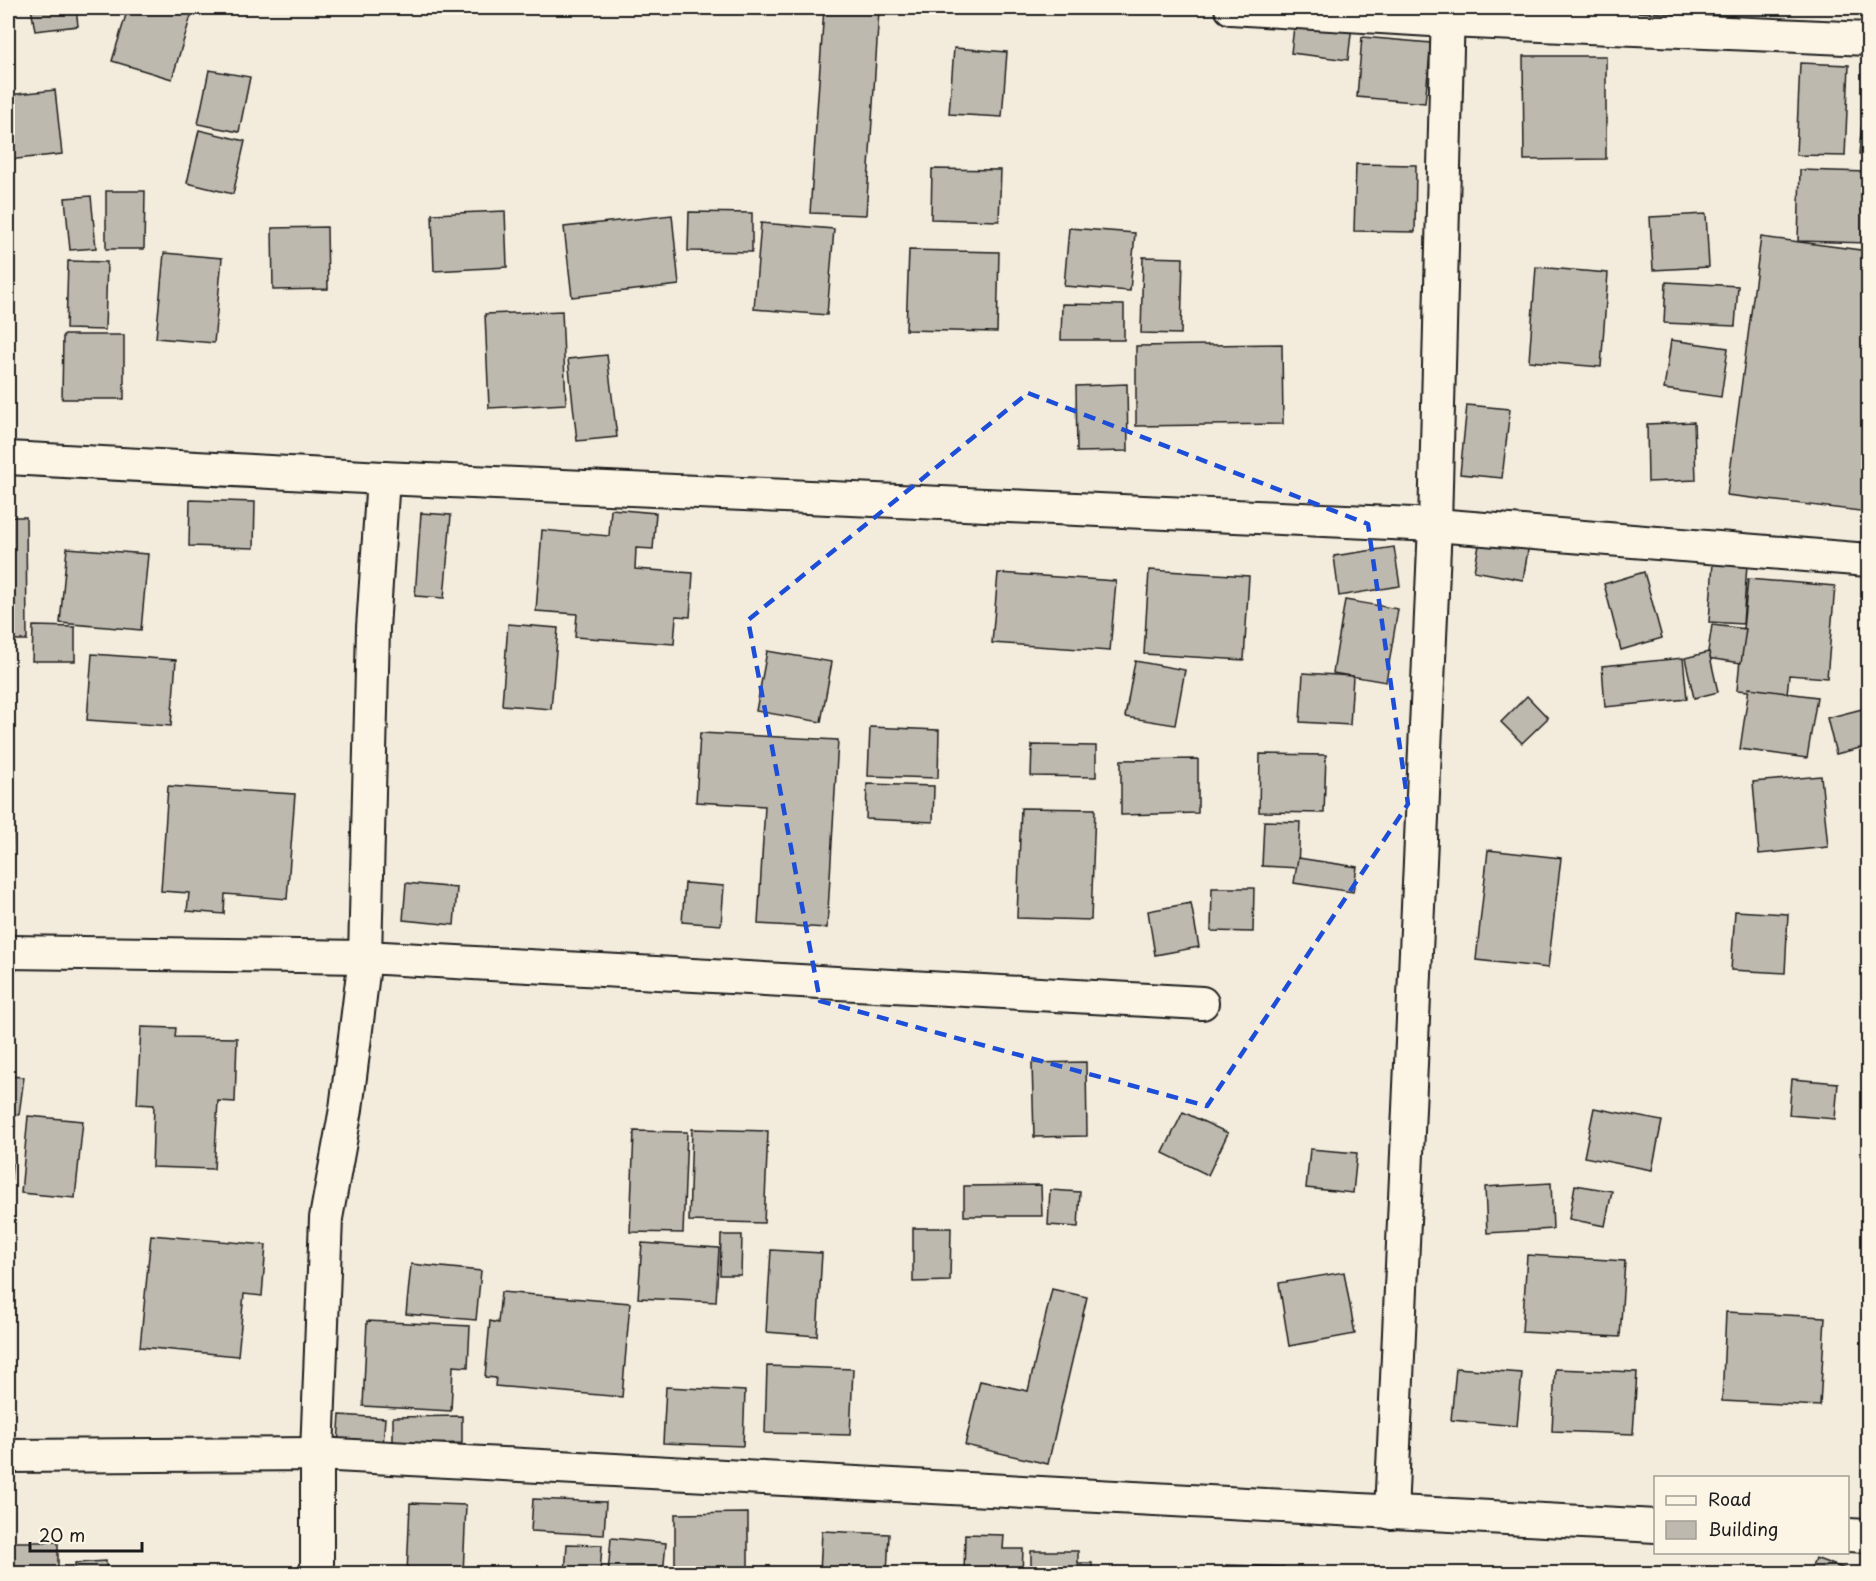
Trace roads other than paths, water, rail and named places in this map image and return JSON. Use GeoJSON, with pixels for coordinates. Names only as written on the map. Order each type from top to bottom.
{"type":"FeatureCollection","features":[{"type":"Feature","properties":{"kind":"street"},"geometry":{"type":"LineString","coordinates":[[1231,8],[1448,14],[1869,39]]}},
{"type":"Feature","properties":{"kind":"street"},"geometry":{"type":"LineString","coordinates":[[1391,1513],[1436,525],[1448,14]]}},
{"type":"Feature","properties":{"kind":"street"},"geometry":{"type":"LineString","coordinates":[[8,458],[383,478],[1436,525],[1869,560]]}},
{"type":"Feature","properties":{"kind":"street"},"geometry":{"type":"LineString","coordinates":[[317,1574],[317,1454],[326,1218],[346,1109],[365,957],[373,628],[383,478]]}},
{"type":"Feature","properties":{"kind":"street"},"geometry":{"type":"LineString","coordinates":[[8,952],[365,957],[1202,1003]]}},
{"type":"Feature","properties":{"kind":"street"},"geometry":{"type":"LineString","coordinates":[[8,1456],[317,1454],[1654,1526]]}},
{"type":"Feature","properties":{"kind":"street"},"geometry":{"type":"LineString","coordinates":[[1849,1535],[1869,1536]]}}]}
